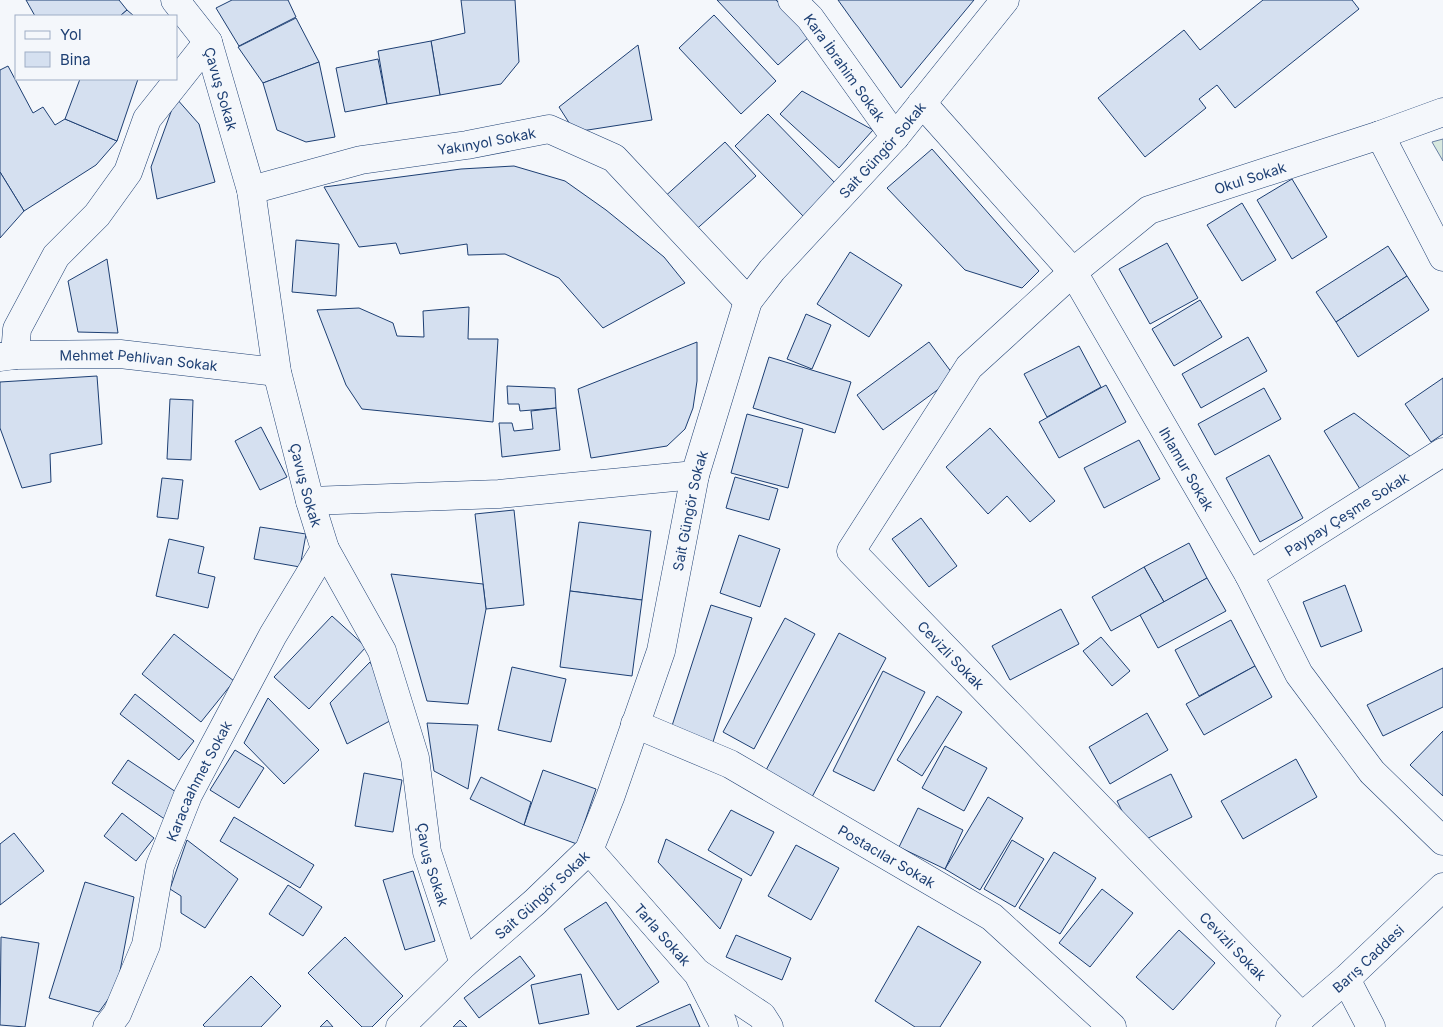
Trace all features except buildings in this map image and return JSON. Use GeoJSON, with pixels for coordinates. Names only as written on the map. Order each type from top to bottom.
{"type":"FeatureCollection","features":[{"type":"Feature","properties":{"kind":"street","name":"Çavuş Sokak"},"geometry":{"type":"LineString","coordinates":[[175,0],[208,42],[251,190],[277,372],[310,500],[324,548],[382,652],[415,758],[427,852],[464,964]]}},
{"type":"Feature","properties":{"kind":"street","name":"Kara İbrahim Sokak"},"geometry":{"type":"LineString","coordinates":[[792,0],[810,18],[895,137]]}},
{"type":"Feature","properties":{"kind":"street","name":"Sait Güngör Sokak"},"geometry":{"type":"LineString","coordinates":[[400,1027],[464,964],[535,902],[589,850],[661,651],[696,475],[748,301],[772,270],[895,137],[1005,0]]}},
{"type":"Feature","properties":{"kind":"street"},"geometry":{"type":"LineString","coordinates":[[8,356],[17,329],[56,256],[97,215],[128,172],[148,119],[208,42]]}},
{"type":"Feature","properties":{"kind":"street","name":"Ihlamur Sokak"},"geometry":{"type":"LineString","coordinates":[[922,102],[1073,272],[1249,575],[1299,674],[1372,772],[1443,840]]}},
{"type":"Feature","properties":{"kind":"street","name":"Okul Sokak"},"geometry":{"type":"LineString","coordinates":[[1073,272],[1148,210],[1380,135],[1443,112]]}},
{"type":"Feature","properties":{"kind":"street","name":"Yakınyol Sokak"},"geometry":{"type":"LineString","coordinates":[[251,190],[361,160],[467,145],[549,129],[614,158],[748,301]]}},
{"type":"Feature","properties":{"kind":"street"},"geometry":{"type":"LineString","coordinates":[[1380,135],[1443,257]]}},
{"type":"Feature","properties":{"kind":"street","name":"Cevizli Sokak"},"geometry":{"type":"LineString","coordinates":[[1073,272],[969,367],[851,551],[1296,1022]]}},
{"type":"Feature","properties":{"kind":"street","name":"Mehmet Pehlivan Sokak"},"geometry":{"type":"LineString","coordinates":[[8,356],[120,354],[277,372]]}},
{"type":"Feature","properties":{"kind":"street","name":"Paypay Çeşme Sokak"},"geometry":{"type":"LineString","coordinates":[[1249,575],[1443,452]]}},
{"type":"Feature","properties":{"kind":"street"},"geometry":{"type":"LineString","coordinates":[[310,500],[499,494],[696,475]]}},
{"type":"Feature","properties":{"kind":"street","name":"Karacaahmet Sokak"},"geometry":{"type":"LineString","coordinates":[[107,1027],[117,1014],[146,945],[160,866],[188,795],[273,636],[324,548]]}},
{"type":"Feature","properties":{"kind":"street","name":"Postacılar Sokak"},"geometry":{"type":"LineString","coordinates":[[636,724],[730,764],[992,917],[1112,1027]]}},
{"type":"Feature","properties":{"kind":"street","name":"Tarla Sokak"},"geometry":{"type":"LineString","coordinates":[[589,850],[698,974],[724,1027]]}},
{"type":"Feature","properties":{"kind":"street","name":"Barış Caddesi"},"geometry":{"type":"LineString","coordinates":[[1296,1022],[1346,979],[1443,888]]}},
{"type":"Feature","properties":{"kind":"street"},"geometry":{"type":"LineString","coordinates":[[698,974],[762,1016],[769,1027]]}},
{"type":"Feature","properties":{"kind":"street"},"geometry":{"type":"LineString","coordinates":[[1346,979],[1371,1027]]}},
{"type":"Feature","properties":{"kind":"shaded area"},"geometry":{"type":"Polygon","coordinates":[[[1443,139],[1443,161],[1432,142],[1443,139]]]}}]}
